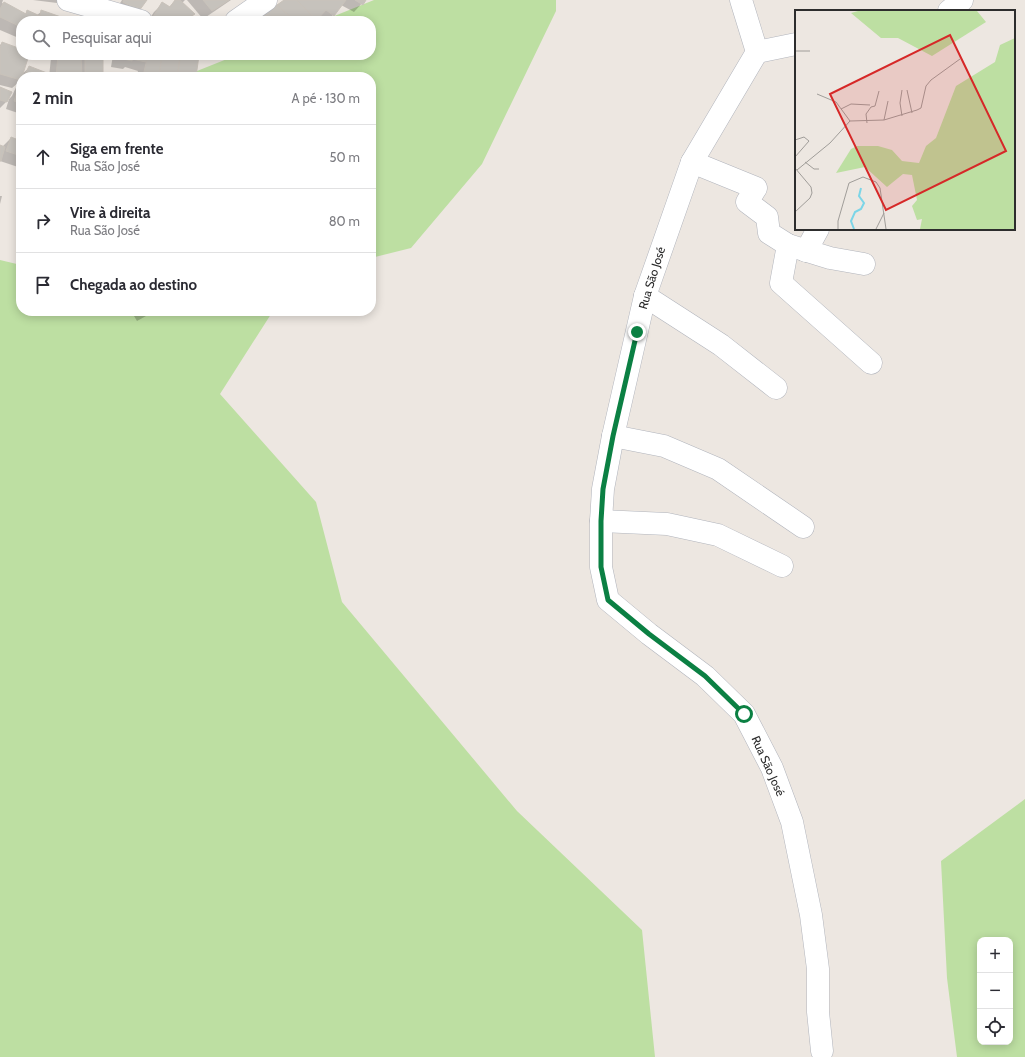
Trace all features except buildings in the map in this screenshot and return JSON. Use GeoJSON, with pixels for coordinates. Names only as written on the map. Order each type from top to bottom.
{"type":"FeatureCollection","features":[{"type":"Feature","properties":{"kind":"street"},"geometry":{"type":"LineString","coordinates":[[68,0],[124,16]]}},
{"type":"Feature","properties":{"kind":"street"},"geometry":{"type":"LineString","coordinates":[[243,16],[266,0]]}},
{"type":"Feature","properties":{"kind":"street"},"geometry":{"type":"LineString","coordinates":[[741,0],[757,52],[795,44]]}},
{"type":"Feature","properties":{"kind":"street","name":"Rua São José"},"geometry":{"type":"LineString","coordinates":[[757,52],[692,162],[645,296],[613,436],[603,489],[601,567],[608,600],[649,634],[705,676],[744,714],[772,768],[792,822],[812,915],[818,969],[818,1012],[822,1051]]}},
{"type":"Feature","properties":{"kind":"street"},"geometry":{"type":"LineString","coordinates":[[692,162],[756,188],[747,202],[767,217],[769,233],[797,248],[830,258],[864,264]]}},
{"type":"Feature","properties":{"kind":"street"},"geometry":{"type":"LineString","coordinates":[[817,230],[797,248],[781,283],[871,363]]}},
{"type":"Feature","properties":{"kind":"street"},"geometry":{"type":"LineString","coordinates":[[645,296],[721,345],[776,388]]}},
{"type":"Feature","properties":{"kind":"street"},"geometry":{"type":"LineString","coordinates":[[613,436],[664,446],[718,469],[803,527]]}},
{"type":"Feature","properties":{"kind":"street"},"geometry":{"type":"LineString","coordinates":[[601,521],[667,524],[718,535],[782,566]]}},
{"type":"Feature","properties":{"kind":"green space"},"geometry":{"type":"Polygon","coordinates":[[[374,0],[556,0],[556,11],[482,164],[411,248],[376,257],[376,72],[194,72],[224,60],[376,60],[376,16],[334,16],[374,0]]]}},
{"type":"Feature","properties":{"kind":"green space"},"geometry":{"type":"Polygon","coordinates":[[[0,260],[16,264],[16,316],[270,316],[220,394],[316,502],[342,602],[517,811],[642,930],[655,1057],[0,1057],[0,260]]]}},
{"type":"Feature","properties":{"kind":"green space"},"geometry":{"type":"Polygon","coordinates":[[[1025,799],[1025,1057],[957,1057],[947,978],[941,861],[1025,799]]]}},
{"type":"Feature","properties":{"kind":"route"},"geometry":{"type":"LineString","coordinates":[[637,332],[613,436],[603,489],[600,545],[601,567],[608,600],[649,634],[705,676],[744,714]]}}]}
